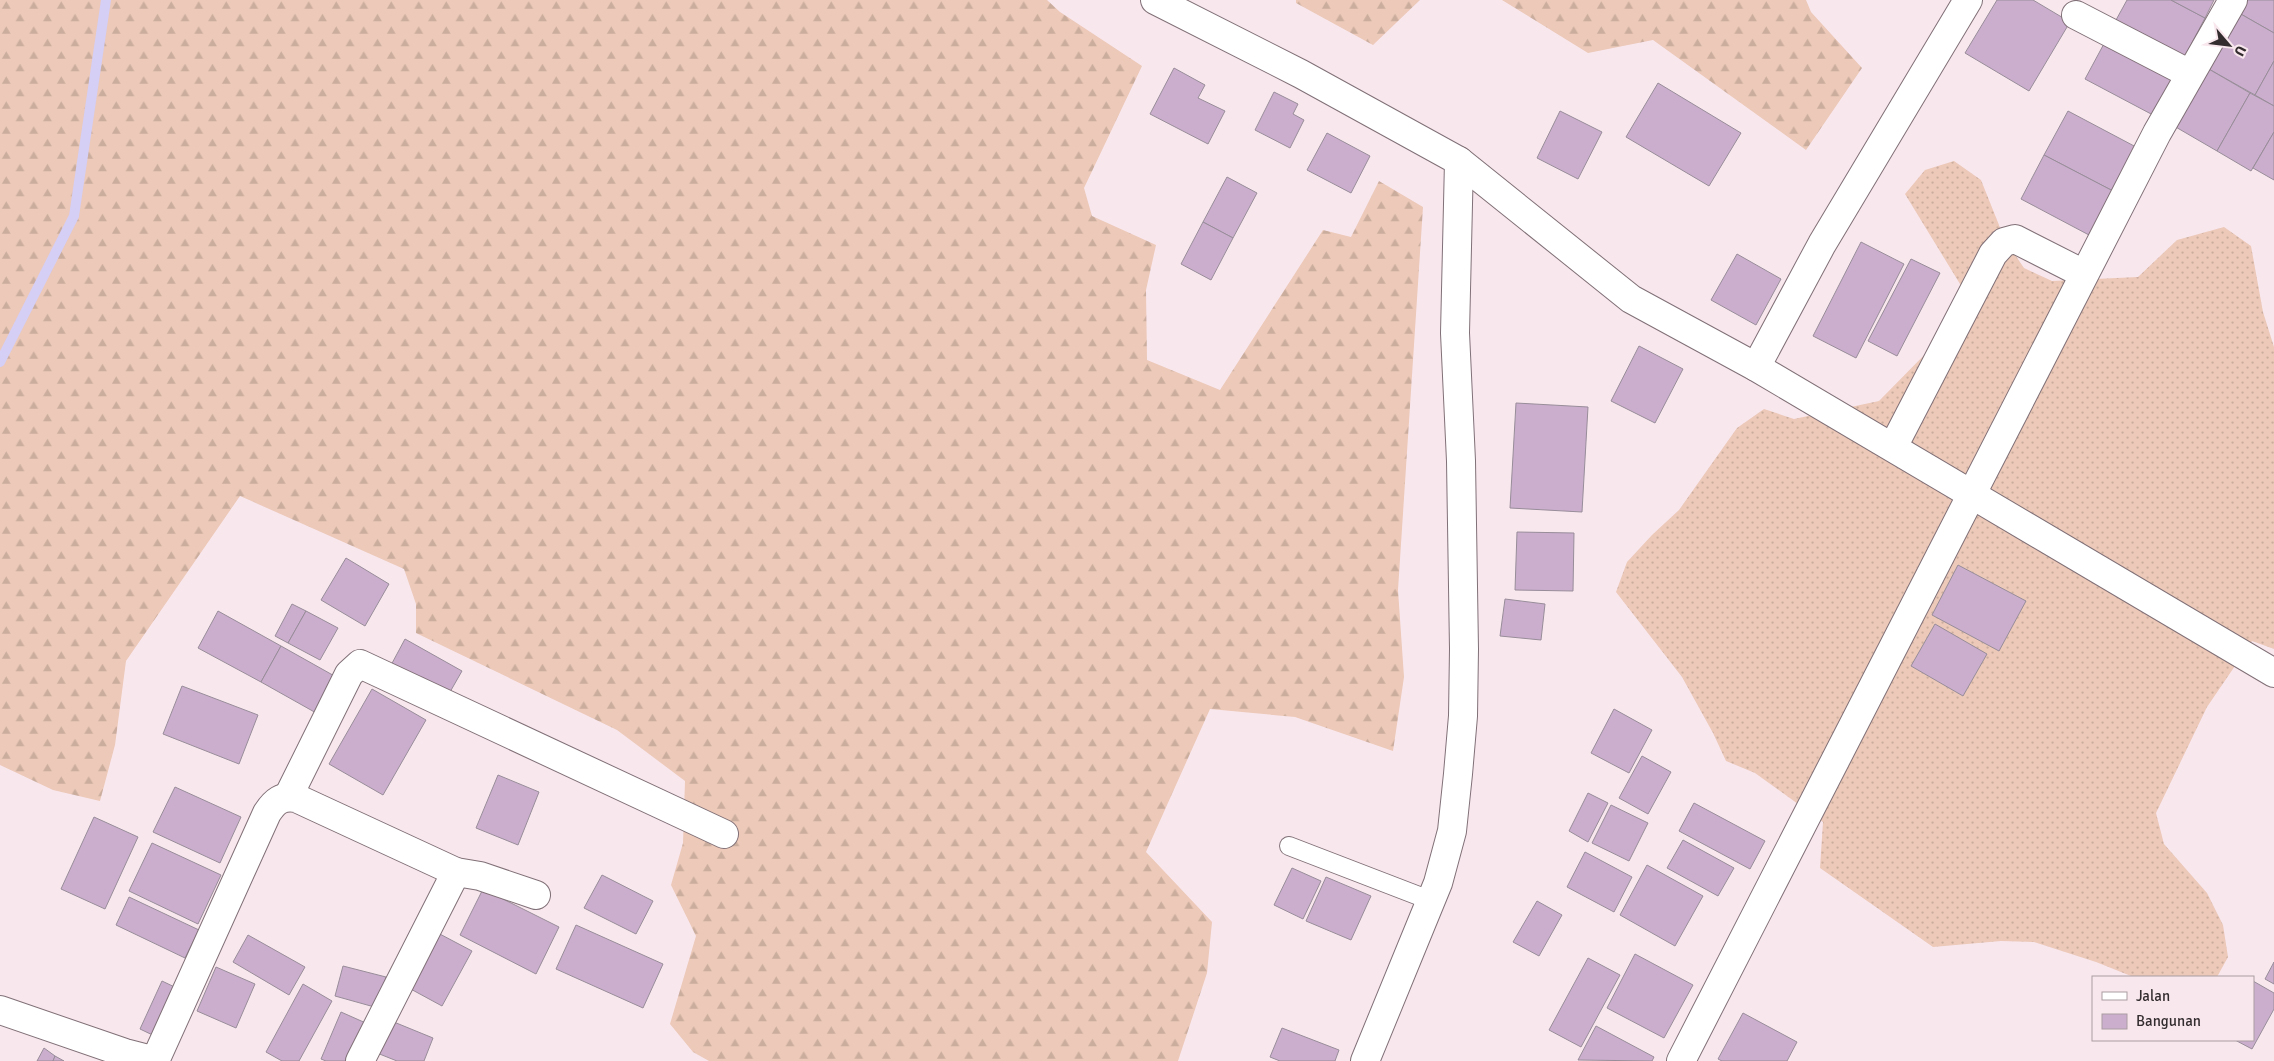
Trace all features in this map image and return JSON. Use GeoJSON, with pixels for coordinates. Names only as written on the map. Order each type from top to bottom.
{"type":"FeatureCollection","features":[{"type":"Feature","properties":{"kind":"street"},"geometry":{"type":"LineString","coordinates":[[1155,0],[1302,74],[1459,161],[1631,299],[1756,367],[2274,673]]}},
{"type":"Feature","properties":{"kind":"street"},"geometry":{"type":"LineString","coordinates":[[1756,367],[1822,244],[1968,0]]}},
{"type":"Feature","properties":{"kind":"street"},"geometry":{"type":"LineString","coordinates":[[1681,1061],[2157,133],[2233,0]]}},
{"type":"Feature","properties":{"kind":"street"},"geometry":{"type":"LineString","coordinates":[[2076,15],[2190,74]]}},
{"type":"Feature","properties":{"kind":"street"},"geometry":{"type":"LineString","coordinates":[[1365,1061],[1432,901],[1452,831],[1463,716],[1461,471],[1455,333],[1459,161]]}},
{"type":"Feature","properties":{"kind":"street"},"geometry":{"type":"LineString","coordinates":[[1892,447],[1993,254],[2004,242],[2015,239],[2084,274]]}},
{"type":"Feature","properties":{"kind":"street"},"geometry":{"type":"LineString","coordinates":[[288,797],[349,674],[360,664],[724,834]]}},
{"type":"Feature","properties":{"kind":"street"},"geometry":{"type":"LineString","coordinates":[[0,1010],[125,1057],[155,1061],[267,813],[280,798],[296,798],[456,872],[480,876],[536,895]]}},
{"type":"Feature","properties":{"kind":"street"},"geometry":{"type":"LineString","coordinates":[[360,1061],[456,872]]}},
{"type":"Feature","properties":{"kind":"lane"},"geometry":{"type":"LineString","coordinates":[[1289,846],[1432,901]]}},
{"type":"Feature","properties":{"kind":"green space"},"geometry":{"type":"Polygon","coordinates":[[[0,0],[1047,0],[1060,12],[1142,66],[1084,188],[1092,216],[1156,245],[1146,290],[1147,360],[1220,390],[1323,230],[1351,237],[1379,181],[1423,207],[1398,590],[1404,677],[1393,751],[1295,717],[1210,709],[1146,852],[1212,922],[1207,973],[1178,1061],[709,1061],[693,1052],[670,1024],[696,936],[671,885],[683,843],[685,781],[617,730],[416,633],[416,604],[404,569],[240,496],[126,661],[115,745],[100,801],[53,790],[0,765],[0,0]]]}},
{"type":"Feature","properties":{"kind":"green space"},"geometry":{"type":"Polygon","coordinates":[[[1296,0],[1420,0],[1373,45],[1296,3],[1296,0]]]}},
{"type":"Feature","properties":{"kind":"green space"},"geometry":{"type":"Polygon","coordinates":[[[1502,0],[1806,0],[1811,12],[1862,68],[1806,150],[1653,40],[1588,53],[1502,0]]]}},
{"type":"Feature","properties":{"kind":"green space"},"geometry":{"type":"Polygon","coordinates":[[[1954,161],[1981,180],[2005,240],[2024,268],[2052,281],[2138,277],[2177,240],[2224,227],[2251,246],[2263,312],[2274,347],[2274,649],[2252,641],[2207,707],[2156,813],[2164,844],[2207,893],[2223,925],[2228,957],[2218,976],[2131,976],[2096,962],[2034,942],[2001,941],[1933,947],[1820,868],[1823,822],[1755,773],[1726,761],[1682,677],[1616,592],[1627,562],[1679,510],[1737,428],[1764,409],[1794,419],[1879,401],[1937,342],[1964,299],[1960,284],[1905,194],[1925,170],[1954,161]]]}},
{"type":"Feature","properties":{"kind":"building"},"geometry":{"type":"Polygon","coordinates":[[[1997,0],[2033,0],[2070,22],[2029,91],[1965,53],[1997,0]]]}},
{"type":"Feature","properties":{"kind":"building"},"geometry":{"type":"Polygon","coordinates":[[[2127,0],[2171,0],[2205,18],[2185,56],[2116,20],[2127,0]]]}},
{"type":"Feature","properties":{"kind":"building"},"geometry":{"type":"Polygon","coordinates":[[[2171,0],[2214,0],[2205,18],[2171,0]]]}},
{"type":"Feature","properties":{"kind":"building"},"geometry":{"type":"Polygon","coordinates":[[[2247,0],[2274,0],[2274,33],[2239,13],[2247,0]]]}},
{"type":"Feature","properties":{"kind":"building"},"geometry":{"type":"Polygon","coordinates":[[[2239,13],[2274,33],[2274,61],[2255,95],[2207,68],[2239,13]]]}},
{"type":"Feature","properties":{"kind":"building"},"geometry":{"type":"Polygon","coordinates":[[[2106,40],[2174,76],[2153,115],[2085,79],[2106,40]]]}},
{"type":"Feature","properties":{"kind":"building"},"geometry":{"type":"Polygon","coordinates":[[[2274,61],[2274,106],[2255,95],[2274,61]]]}},
{"type":"Feature","properties":{"kind":"building"},"geometry":{"type":"Polygon","coordinates":[[[1174,68],[1205,85],[1198,98],[1225,111],[1208,144],[1150,114],[1174,68]]]}},
{"type":"Feature","properties":{"kind":"building"},"geometry":{"type":"Polygon","coordinates":[[[2207,68],[2250,93],[2217,151],[2174,126],[2207,68]]]}},
{"type":"Feature","properties":{"kind":"building"},"geometry":{"type":"Polygon","coordinates":[[[1658,83],[1741,133],[1709,186],[1626,137],[1658,83]]]}},
{"type":"Feature","properties":{"kind":"building"},"geometry":{"type":"Polygon","coordinates":[[[1274,92],[1298,104],[1293,114],[1304,120],[1290,148],[1255,130],[1274,92]]]}},
{"type":"Feature","properties":{"kind":"building"},"geometry":{"type":"Polygon","coordinates":[[[2250,93],[2274,106],[2274,132],[2251,171],[2217,151],[2250,93]]]}},
{"type":"Feature","properties":{"kind":"building"},"geometry":{"type":"Polygon","coordinates":[[[1560,111],[1602,132],[1578,179],[1537,158],[1560,111]]]}},
{"type":"Feature","properties":{"kind":"building"},"geometry":{"type":"Polygon","coordinates":[[[2068,111],[2136,147],[2113,191],[2044,155],[2068,111]]]}},
{"type":"Feature","properties":{"kind":"building"},"geometry":{"type":"Polygon","coordinates":[[[2274,132],[2274,180],[2253,168],[2274,132]]]}},
{"type":"Feature","properties":{"kind":"building"},"geometry":{"type":"Polygon","coordinates":[[[1327,133],[1370,156],[1351,193],[1307,170],[1327,133]]]}},
{"type":"Feature","properties":{"kind":"building"},"geometry":{"type":"Polygon","coordinates":[[[2044,155],[2113,191],[2089,235],[2021,199],[2044,155]]]}},
{"type":"Feature","properties":{"kind":"building"},"geometry":{"type":"Polygon","coordinates":[[[1227,177],[1257,193],[1233,238],[1203,222],[1227,177]]]}},
{"type":"Feature","properties":{"kind":"building"},"geometry":{"type":"Polygon","coordinates":[[[1203,222],[1233,238],[1211,280],[1181,264],[1203,222]]]}},
{"type":"Feature","properties":{"kind":"building"},"geometry":{"type":"Polygon","coordinates":[[[1861,242],[1904,264],[1856,358],[1813,336],[1861,242]]]}},
{"type":"Feature","properties":{"kind":"building"},"geometry":{"type":"Polygon","coordinates":[[[1737,254],[1781,279],[1756,325],[1711,300],[1737,254]]]}},
{"type":"Feature","properties":{"kind":"building"},"geometry":{"type":"Polygon","coordinates":[[[1911,259],[1940,273],[1897,356],[1868,341],[1911,259]]]}},
{"type":"Feature","properties":{"kind":"building"},"geometry":{"type":"Polygon","coordinates":[[[1639,346],[1683,369],[1655,423],[1611,401],[1639,346]]]}},
{"type":"Feature","properties":{"kind":"building"},"geometry":{"type":"Polygon","coordinates":[[[1516,403],[1588,407],[1582,512],[1510,508],[1516,403]]]}},
{"type":"Feature","properties":{"kind":"building"},"geometry":{"type":"Polygon","coordinates":[[[1517,532],[1574,533],[1573,591],[1515,590],[1517,532]]]}},
{"type":"Feature","properties":{"kind":"building"},"geometry":{"type":"Polygon","coordinates":[[[346,558],[389,584],[365,626],[321,600],[346,558]]]}},
{"type":"Feature","properties":{"kind":"building"},"geometry":{"type":"Polygon","coordinates":[[[1958,565],[2026,601],[1999,651],[1932,615],[1958,565]]]}},
{"type":"Feature","properties":{"kind":"building"},"geometry":{"type":"Polygon","coordinates":[[[1505,599],[1545,604],[1541,640],[1500,636],[1505,599]]]}},
{"type":"Feature","properties":{"kind":"building"},"geometry":{"type":"Polygon","coordinates":[[[292,604],[306,611],[288,643],[275,636],[292,604]]]}},
{"type":"Feature","properties":{"kind":"building"},"geometry":{"type":"Polygon","coordinates":[[[218,611],[281,646],[261,682],[198,648],[218,611]]]}},
{"type":"Feature","properties":{"kind":"building"},"geometry":{"type":"Polygon","coordinates":[[[306,611],[338,628],[320,660],[288,643],[306,611]]]}},
{"type":"Feature","properties":{"kind":"building"},"geometry":{"type":"Polygon","coordinates":[[[1935,624],[1987,654],[1963,696],[1911,666],[1935,624]]]}},
{"type":"Feature","properties":{"kind":"building"},"geometry":{"type":"Polygon","coordinates":[[[405,639],[462,671],[446,699],[390,667],[405,639]]]}},
{"type":"Feature","properties":{"kind":"building"},"geometry":{"type":"Polygon","coordinates":[[[281,646],[338,678],[318,714],[261,682],[281,646]]]}},
{"type":"Feature","properties":{"kind":"building"},"geometry":{"type":"Polygon","coordinates":[[[182,686],[258,715],[239,764],[163,734],[182,686]]]}},
{"type":"Feature","properties":{"kind":"building"},"geometry":{"type":"Polygon","coordinates":[[[372,689],[426,720],[383,795],[329,764],[372,689]]]}},
{"type":"Feature","properties":{"kind":"building"},"geometry":{"type":"Polygon","coordinates":[[[1614,709],[1652,730],[1629,773],[1591,753],[1614,709]]]}},
{"type":"Feature","properties":{"kind":"building"},"geometry":{"type":"Polygon","coordinates":[[[1642,756],[1671,772],[1648,814],[1619,798],[1642,756]]]}},
{"type":"Feature","properties":{"kind":"building"},"geometry":{"type":"Polygon","coordinates":[[[498,775],[539,792],[518,845],[476,828],[498,775]]]}},
{"type":"Feature","properties":{"kind":"building"},"geometry":{"type":"Polygon","coordinates":[[[175,787],[241,817],[220,863],[153,832],[175,787]]]}},
{"type":"Feature","properties":{"kind":"building"},"geometry":{"type":"Polygon","coordinates":[[[1588,793],[1608,803],[1588,842],[1569,831],[1588,793]]]}},
{"type":"Feature","properties":{"kind":"building"},"geometry":{"type":"Polygon","coordinates":[[[1694,803],[1765,841],[1750,869],[1679,831],[1694,803]]]}},
{"type":"Feature","properties":{"kind":"building"},"geometry":{"type":"Polygon","coordinates":[[[1611,805],[1648,823],[1629,861],[1592,843],[1611,805]]]}},
{"type":"Feature","properties":{"kind":"building"},"geometry":{"type":"Polygon","coordinates":[[[94,817],[138,837],[105,909],[61,889],[94,817]]]}},
{"type":"Feature","properties":{"kind":"building"},"geometry":{"type":"Polygon","coordinates":[[[1683,840],[1734,868],[1718,896],[1667,868],[1683,840]]]}},
{"type":"Feature","properties":{"kind":"building"},"geometry":{"type":"Polygon","coordinates":[[[152,843],[221,875],[198,924],[129,891],[152,843]]]}},
{"type":"Feature","properties":{"kind":"building"},"geometry":{"type":"Polygon","coordinates":[[[1585,852],[1632,877],[1614,912],[1567,887],[1585,852]]]}},
{"type":"Feature","properties":{"kind":"building"},"geometry":{"type":"Polygon","coordinates":[[[1647,865],[1703,896],[1675,946],[1620,915],[1647,865]]]}},
{"type":"Feature","properties":{"kind":"building"},"geometry":{"type":"Polygon","coordinates":[[[1292,868],[1321,881],[1303,919],[1274,905],[1292,868]]]}},
{"type":"Feature","properties":{"kind":"building"},"geometry":{"type":"Polygon","coordinates":[[[602,875],[653,901],[636,934],[584,908],[602,875]]]}},
{"type":"Feature","properties":{"kind":"building"},"geometry":{"type":"Polygon","coordinates":[[[1326,877],[1371,896],[1351,940],[1306,921],[1326,877]]]}},
{"type":"Feature","properties":{"kind":"building"},"geometry":{"type":"Polygon","coordinates":[[[483,889],[559,927],[536,974],[460,935],[483,889]]]}},
{"type":"Feature","properties":{"kind":"building"},"geometry":{"type":"Polygon","coordinates":[[[129,897],[199,930],[185,958],[116,925],[129,897]]]}},
{"type":"Feature","properties":{"kind":"building"},"geometry":{"type":"Polygon","coordinates":[[[1537,901],[1562,915],[1539,956],[1513,942],[1537,901]]]}},
{"type":"Feature","properties":{"kind":"building"},"geometry":{"type":"Polygon","coordinates":[[[576,925],[663,964],[643,1008],[556,969],[576,925]]]}},
{"type":"Feature","properties":{"kind":"building"},"geometry":{"type":"Polygon","coordinates":[[[436,932],[472,951],[442,1006],[407,987],[436,932]]]}},
{"type":"Feature","properties":{"kind":"building"},"geometry":{"type":"Polygon","coordinates":[[[248,935],[305,967],[289,995],[233,962],[248,935]]]}},
{"type":"Feature","properties":{"kind":"building"},"geometry":{"type":"Polygon","coordinates":[[[1635,954],[1693,985],[1664,1038],[1607,1008],[1635,954]]]}},
{"type":"Feature","properties":{"kind":"building"},"geometry":{"type":"Polygon","coordinates":[[[1588,958],[1620,975],[1581,1047],[1549,1030],[1588,958]]]}},
{"type":"Feature","properties":{"kind":"building"},"geometry":{"type":"Polygon","coordinates":[[[2274,962],[2274,984],[2265,979],[2274,962]]]}},
{"type":"Feature","properties":{"kind":"building"},"geometry":{"type":"Polygon","coordinates":[[[343,966],[386,977],[378,1008],[335,996],[343,966]]]}},
{"type":"Feature","properties":{"kind":"building"},"geometry":{"type":"Polygon","coordinates":[[[216,967],[255,984],[236,1028],[197,1011],[216,967]]]}},
{"type":"Feature","properties":{"kind":"building"},"geometry":{"type":"Polygon","coordinates":[[[162,981],[183,991],[161,1039],[140,1029],[162,981]]]}},
{"type":"Feature","properties":{"kind":"building"},"geometry":{"type":"Polygon","coordinates":[[[2254,982],[2274,993],[2274,1009],[2252,1049],[2237,1041],[2254,1041],[2254,982]]]}},
{"type":"Feature","properties":{"kind":"building"},"geometry":{"type":"Polygon","coordinates":[[[303,984],[332,1001],[299,1061],[282,1061],[266,1052],[303,984]]]}},
{"type":"Feature","properties":{"kind":"building"},"geometry":{"type":"Polygon","coordinates":[[[341,1012],[368,1024],[351,1061],[326,1061],[321,1059],[341,1012]]]}},
{"type":"Feature","properties":{"kind":"building"},"geometry":{"type":"Polygon","coordinates":[[[1743,1013],[1797,1042],[1787,1061],[1722,1061],[1718,1059],[1743,1013]]]}},
{"type":"Feature","properties":{"kind":"building"},"geometry":{"type":"Polygon","coordinates":[[[389,1020],[433,1038],[424,1061],[397,1061],[377,1053],[389,1020]]]}},
{"type":"Feature","properties":{"kind":"building"},"geometry":{"type":"Polygon","coordinates":[[[1596,1026],[1654,1057],[1652,1061],[1578,1060],[1596,1026]]]}},
{"type":"Feature","properties":{"kind":"building"},"geometry":{"type":"Polygon","coordinates":[[[1282,1028],[1339,1050],[1335,1061],[1280,1061],[1270,1057],[1282,1028]]]}},
{"type":"Feature","properties":{"kind":"building"},"geometry":{"type":"Polygon","coordinates":[[[44,1048],[55,1056],[53,1061],[37,1061],[44,1048]]]}},
{"type":"Feature","properties":{"kind":"building"},"geometry":{"type":"Polygon","coordinates":[[[55,1056],[64,1061],[53,1061],[55,1056]]]}},
{"type":"Feature","properties":{"kind":"waterway"},"geometry":{"type":"LineString","coordinates":[[0,362],[74,216],[106,0]]}}]}
